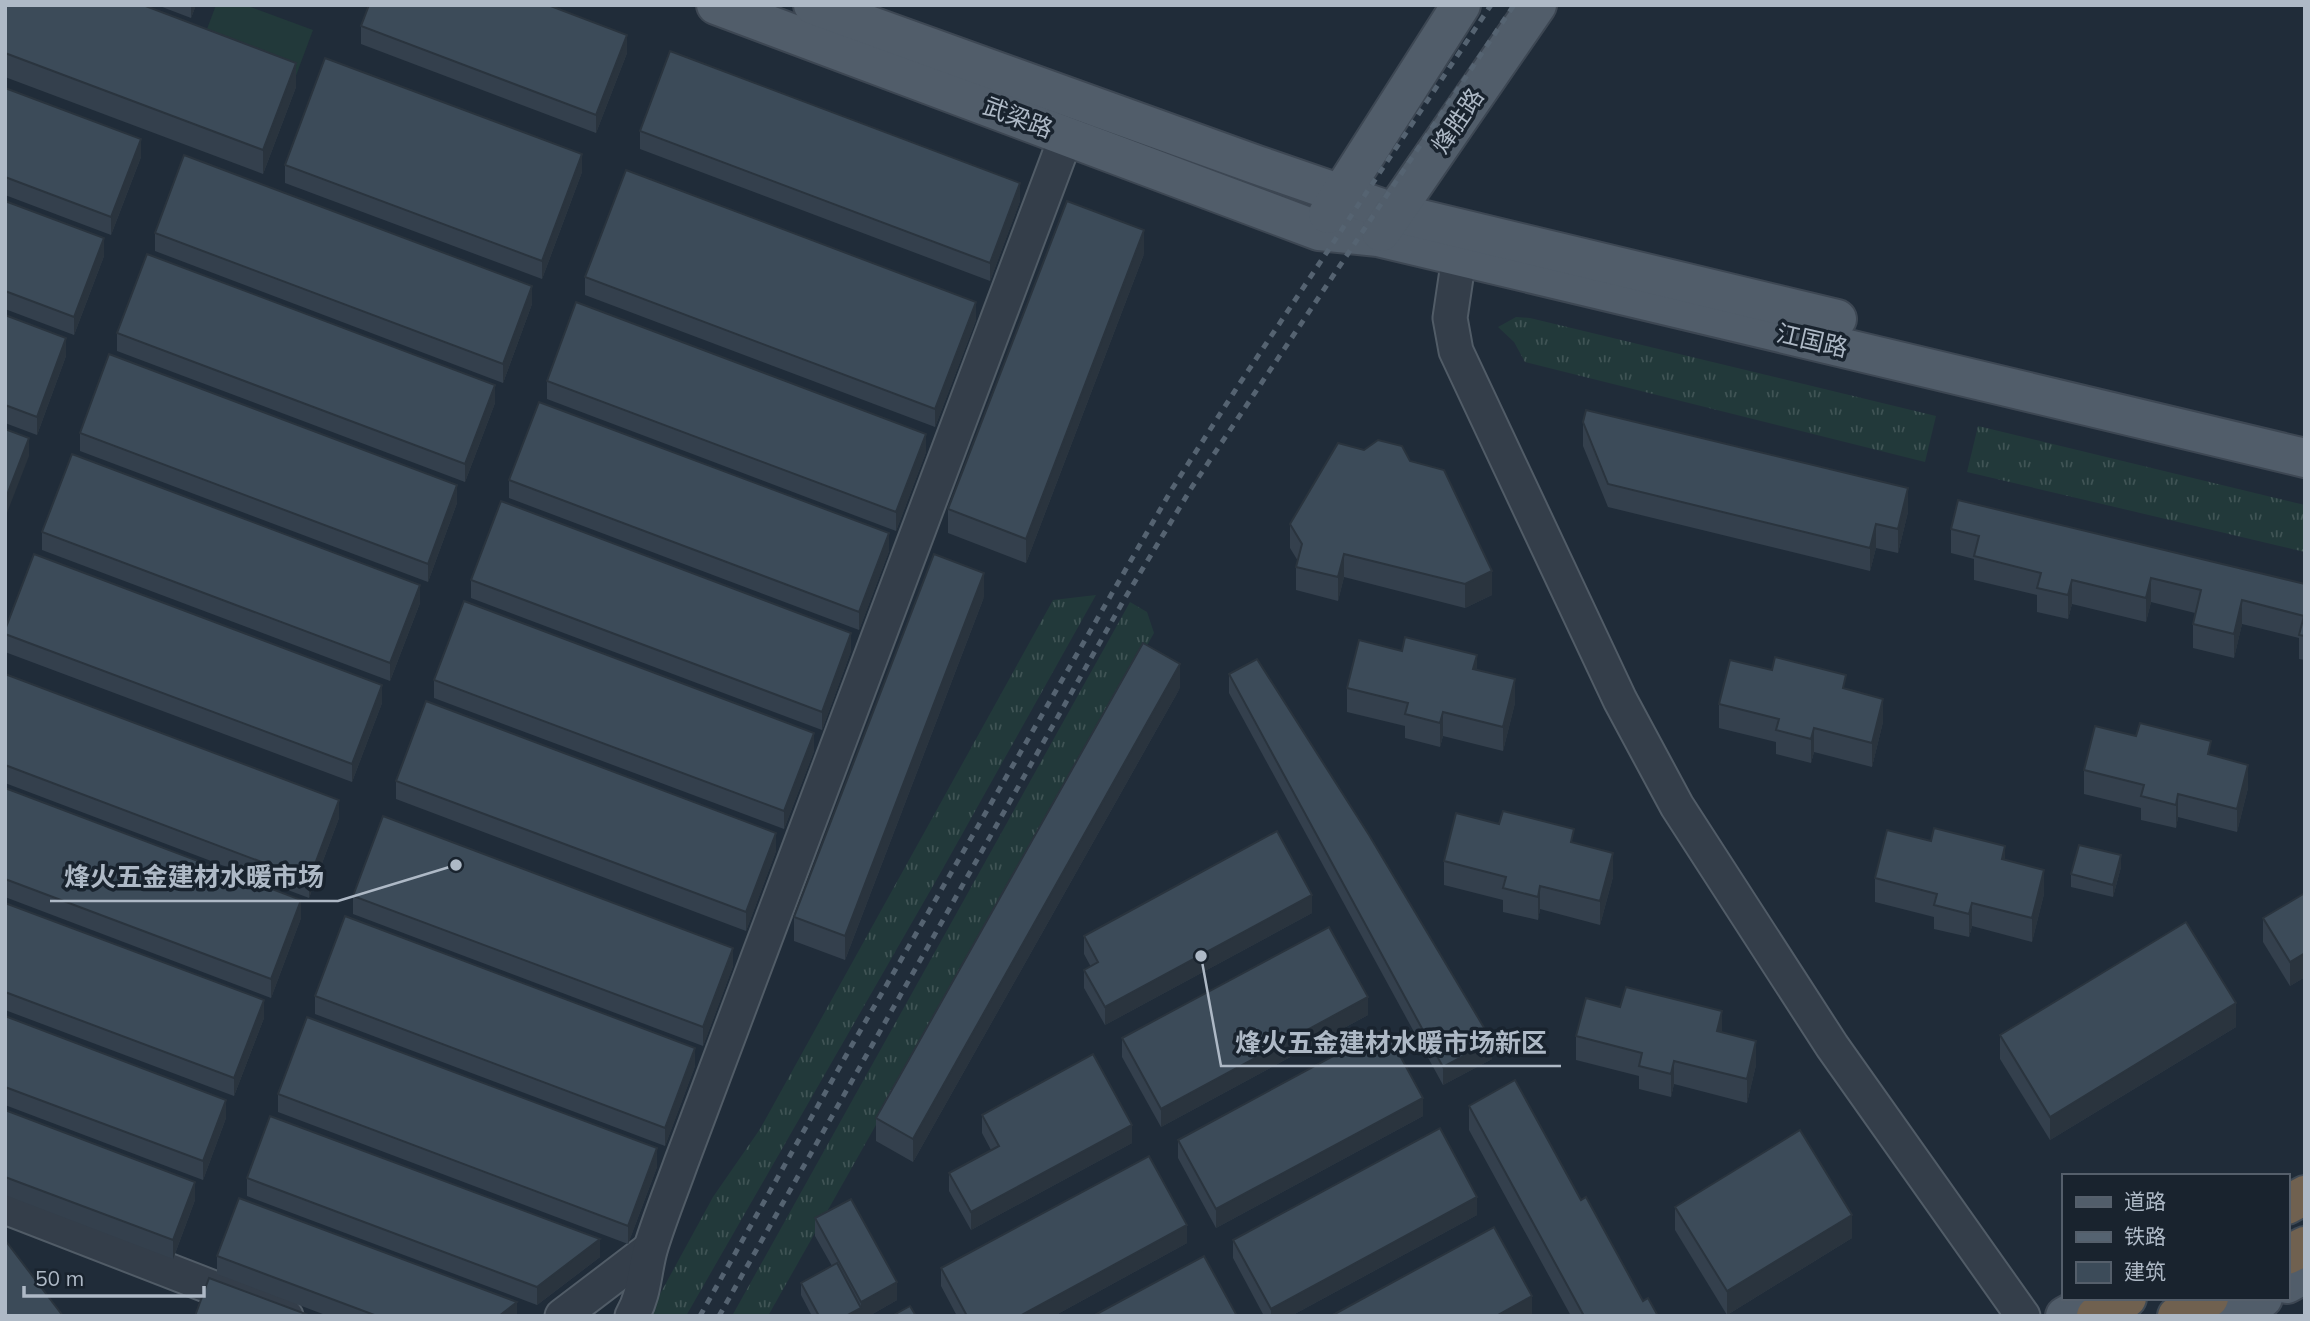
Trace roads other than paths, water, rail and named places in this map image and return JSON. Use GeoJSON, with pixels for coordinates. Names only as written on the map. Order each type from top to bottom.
{"type":"FeatureCollection","features":[{"type":"Feature","properties":{"kind":"highway"},"geometry":{"type":"LineString","coordinates":[[2289,1204],[2305,1195]]}},
{"type":"Feature","properties":{"kind":"highway"},"geometry":{"type":"LineString","coordinates":[[2289,1254],[2305,1246]]}},
{"type":"Feature","properties":{"kind":"highway"},"geometry":{"type":"LineString","coordinates":[[2096,1316],[2124,1300]]}},
{"type":"Feature","properties":{"kind":"highway"},"geometry":{"type":"LineString","coordinates":[[2178,1316],[2206,1300]]}},
{"type":"Feature","properties":{"kind":"main road","name":"武梁路"},"geometry":{"type":"LineString","coordinates":[[716,5],[1319,231]]}},
{"type":"Feature","properties":{"kind":"main road","name":"武梁路"},"geometry":{"type":"LineString","coordinates":[[814,5],[1340,193]]}},
{"type":"Feature","properties":{"kind":"main road"},"geometry":{"type":"LineString","coordinates":[[1319,231],[1340,193],[1461,5]]}},
{"type":"Feature","properties":{"kind":"main road","name":"烽胜路"},"geometry":{"type":"LineString","coordinates":[[1387,225],[1537,5]]}},
{"type":"Feature","properties":{"kind":"main road","name":"江国路"},"geometry":{"type":"LineString","coordinates":[[1340,193],[1387,225],[1459,257],[2305,458]]}},
{"type":"Feature","properties":{"kind":"main road","name":"江国路"},"geometry":{"type":"LineString","coordinates":[[1319,231],[1387,225],[2305,432]]}},
{"type":"Feature","properties":{"kind":"main road"},"geometry":{"type":"LineString","coordinates":[[2289,1192],[2305,1182]]}},
{"type":"Feature","properties":{"kind":"main road"},"geometry":{"type":"LineString","coordinates":[[2289,1283],[2305,1274]]}},
{"type":"Feature","properties":{"kind":"main road"},"geometry":{"type":"LineString","coordinates":[[2065,1316],[2093,1300]]}},
{"type":"Feature","properties":{"kind":"main road"},"geometry":{"type":"LineString","coordinates":[[2232,1316],[2260,1300]]}},
{"type":"Feature","properties":{"kind":"street"},"geometry":{"type":"LineString","coordinates":[[632,1316],[644,1285],[650,1249],[1079,101]]}},
{"type":"Feature","properties":{"kind":"street"},"geometry":{"type":"LineString","coordinates":[[1459,257],[1450,318],[1456,351],[1625,708],[1677,806],[1832,1046],[2023,1316]]}},
{"type":"Feature","properties":{"kind":"street"},"geometry":{"type":"LineString","coordinates":[[5,1207],[286,1316]]}},
{"type":"Feature","properties":{"kind":"street"},"geometry":{"type":"LineString","coordinates":[[562,1316],[650,1249]]}},
{"type":"Feature","properties":{"kind":"railway"},"geometry":{"type":"LineString","coordinates":[[700,1316],[852,1045],[1172,489],[1491,5]]}},
{"type":"Feature","properties":{"kind":"railway"},"geometry":{"type":"LineString","coordinates":[[719,1316],[1125,598],[1192,487],[1514,5]]}},
{"type":"Feature","properties":{"kind":"place","name":"烽火五金建材水暖市场"},"geometry":{"type":"Point","coordinates":[456,865]}},
{"type":"Feature","properties":{"kind":"place","name":"烽火五金建材水暖市场新区"},"geometry":{"type":"Point","coordinates":[1201,956]}}]}
